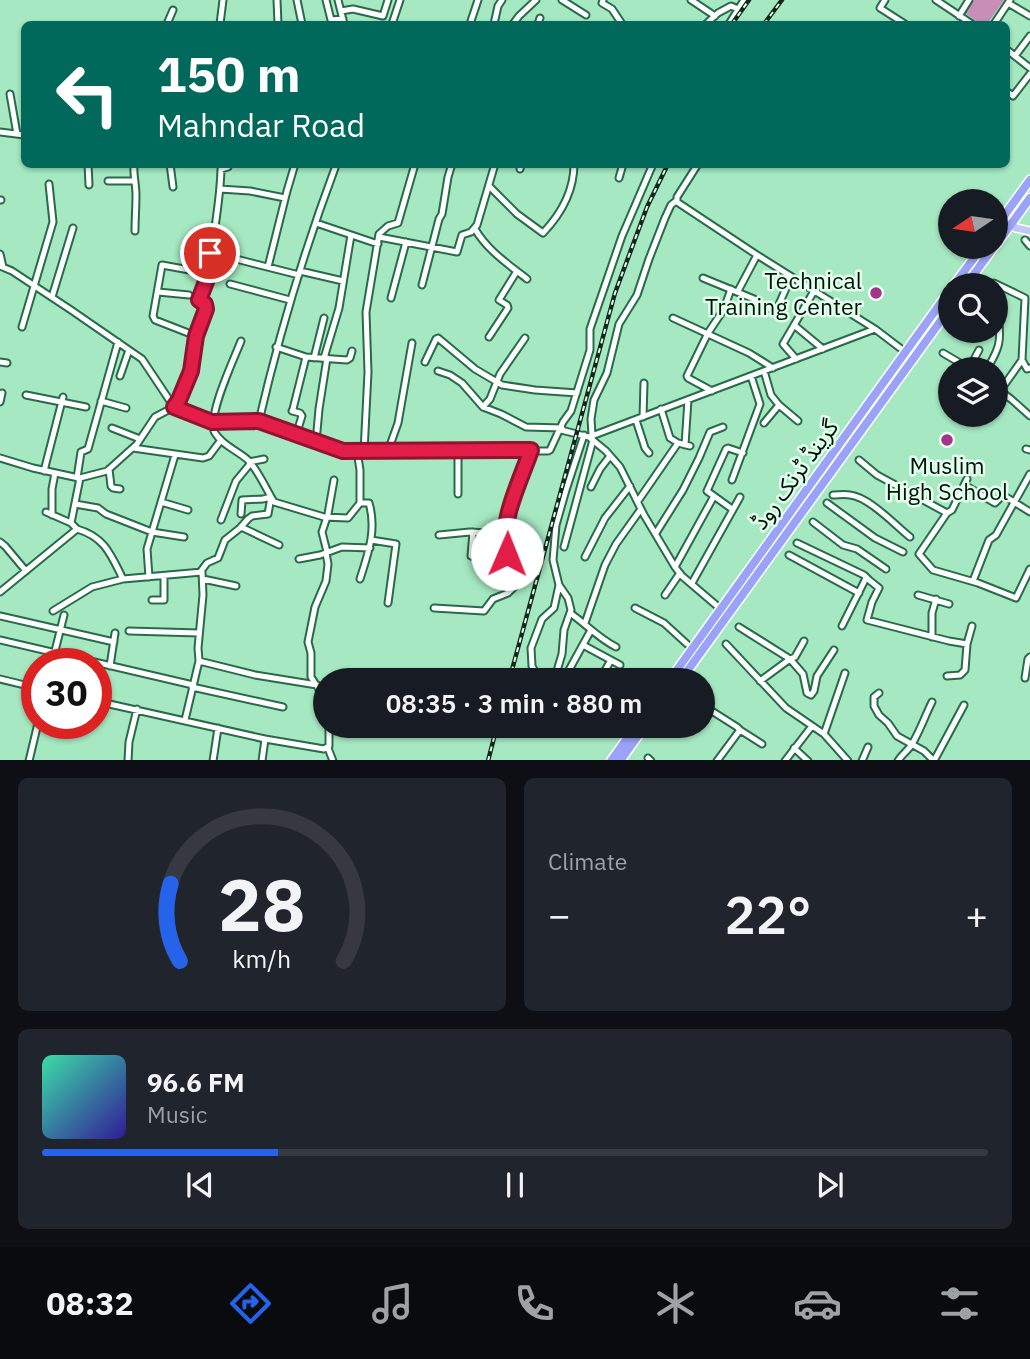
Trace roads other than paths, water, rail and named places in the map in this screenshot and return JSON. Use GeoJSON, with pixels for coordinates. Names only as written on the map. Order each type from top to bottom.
{"type":"FeatureCollection","features":[{"type":"Feature","properties":{"kind":"highway"},"geometry":{"type":"LineString","coordinates":[[1008,210],[1030,180]]}},
{"type":"Feature","properties":{"kind":"highway"},"geometry":{"type":"LineString","coordinates":[[1008,228],[1030,198]]}},
{"type":"Feature","properties":{"kind":"highway","name":"گرینڈ ٹرنک روڈ"},"geometry":{"type":"LineString","coordinates":[[676,668],[689,646],[938,306]]}},
{"type":"Feature","properties":{"kind":"highway","name":"گرینڈ ٹرنک روڈ"},"geometry":{"type":"LineString","coordinates":[[690,668],[938,325]]}},
{"type":"Feature","properties":{"kind":"highway"},"geometry":{"type":"LineString","coordinates":[[689,646],[700,654]]}},
{"type":"Feature","properties":{"kind":"highway"},"geometry":{"type":"LineString","coordinates":[[612,760],[627,738]]}},
{"type":"Feature","properties":{"kind":"highway"},"geometry":{"type":"LineString","coordinates":[[621,760],[636,738]]}},
{"type":"Feature","properties":{"kind":"main road"},"geometry":{"type":"LineString","coordinates":[[1010,225],[1030,231]]}},
{"type":"Feature","properties":{"kind":"street"},"geometry":{"type":"LineString","coordinates":[[220,21],[223,0]]}},
{"type":"Feature","properties":{"kind":"street"},"geometry":{"type":"LineString","coordinates":[[277,0],[278,21]]}},
{"type":"Feature","properties":{"kind":"street"},"geometry":{"type":"LineString","coordinates":[[297,0],[301,21]]}},
{"type":"Feature","properties":{"kind":"street"},"geometry":{"type":"LineString","coordinates":[[326,0],[331,20],[337,21]]}},
{"type":"Feature","properties":{"kind":"street"},"geometry":{"type":"LineString","coordinates":[[338,0],[343,21]]}},
{"type":"Feature","properties":{"kind":"street"},"geometry":{"type":"LineString","coordinates":[[341,11],[353,9],[383,16],[388,0]]}},
{"type":"Feature","properties":{"kind":"street"},"geometry":{"type":"LineString","coordinates":[[393,21],[400,0]]}},
{"type":"Feature","properties":{"kind":"street"},"geometry":{"type":"LineString","coordinates":[[471,21],[478,0]]}},
{"type":"Feature","properties":{"kind":"street"},"geometry":{"type":"LineString","coordinates":[[495,21],[502,0]]}},
{"type":"Feature","properties":{"kind":"street"},"geometry":{"type":"LineString","coordinates":[[515,21],[537,0]]}},
{"type":"Feature","properties":{"kind":"street"},"geometry":{"type":"LineString","coordinates":[[562,0],[586,15]]}},
{"type":"Feature","properties":{"kind":"street"},"geometry":{"type":"LineString","coordinates":[[603,0],[602,3],[612,9],[620,21]]}},
{"type":"Feature","properties":{"kind":"street"},"geometry":{"type":"LineString","coordinates":[[691,0],[715,16]]}},
{"type":"Feature","properties":{"kind":"street"},"geometry":{"type":"LineString","coordinates":[[731,21],[744,0]]}},
{"type":"Feature","properties":{"kind":"street"},"geometry":{"type":"LineString","coordinates":[[885,0],[880,8],[900,21]]}},
{"type":"Feature","properties":{"kind":"street"},"geometry":{"type":"LineString","coordinates":[[936,0],[967,21]]}},
{"type":"Feature","properties":{"kind":"street"},"geometry":{"type":"LineString","coordinates":[[959,16],[969,0]]}},
{"type":"Feature","properties":{"kind":"street"},"geometry":{"type":"LineString","coordinates":[[996,21],[1009,1],[1030,16]]}},
{"type":"Feature","properties":{"kind":"street"},"geometry":{"type":"LineString","coordinates":[[709,21],[731,6],[738,9]]}},
{"type":"Feature","properties":{"kind":"street"},"geometry":{"type":"LineString","coordinates":[[168,21],[173,10]]}},
{"type":"Feature","properties":{"kind":"street"},"geometry":{"type":"LineString","coordinates":[[1015,56],[1030,36]]}},
{"type":"Feature","properties":{"kind":"street"},"geometry":{"type":"LineString","coordinates":[[1010,52],[1030,68]]}},
{"type":"Feature","properties":{"kind":"street"},"geometry":{"type":"LineString","coordinates":[[1010,94],[1013,96],[1030,74]]}},
{"type":"Feature","properties":{"kind":"street"},"geometry":{"type":"LineString","coordinates":[[10,94],[17,134]]}},
{"type":"Feature","properties":{"kind":"street"},"geometry":{"type":"LineString","coordinates":[[0,132],[21,135]]}},
{"type":"Feature","properties":{"kind":"street"},"geometry":{"type":"LineString","coordinates":[[88,168],[89,185]]}},
{"type":"Feature","properties":{"kind":"street"},"geometry":{"type":"LineString","coordinates":[[133,168],[135,231]]}},
{"type":"Feature","properties":{"kind":"street"},"geometry":{"type":"LineString","coordinates":[[171,168],[173,187]]}},
{"type":"Feature","properties":{"kind":"street"},"geometry":{"type":"LineString","coordinates":[[0,458],[78,478],[109,469],[133,447],[155,417],[174,407],[191,371],[196,336],[206,309],[205,304],[199,300],[207,279],[217,222],[221,169],[224,168]]}},
{"type":"Feature","properties":{"kind":"street"},"geometry":{"type":"LineString","coordinates":[[268,267],[295,168]]}},
{"type":"Feature","properties":{"kind":"street"},"geometry":{"type":"LineString","coordinates":[[259,421],[290,300],[335,168]]}},
{"type":"Feature","properties":{"kind":"street"},"geometry":{"type":"LineString","coordinates":[[241,341],[219,395],[212,422],[214,431],[250,463],[274,502],[327,517],[348,518],[360,503],[361,451],[368,372],[366,312],[379,234],[388,226],[398,223],[414,168]]}},
{"type":"Feature","properties":{"kind":"street"},"geometry":{"type":"LineString","coordinates":[[422,285],[442,214],[450,168]]}},
{"type":"Feature","properties":{"kind":"street"},"geometry":{"type":"LineString","coordinates":[[316,223],[351,235],[457,252],[462,236],[475,229],[494,168]]}},
{"type":"Feature","properties":{"kind":"street"},"geometry":{"type":"LineString","coordinates":[[489,186],[517,214],[543,233],[573,186],[574,168]]}},
{"type":"Feature","properties":{"kind":"street"},"geometry":{"type":"LineString","coordinates":[[619,178],[622,168]]}},
{"type":"Feature","properties":{"kind":"street"},"geometry":{"type":"LineString","coordinates":[[0,254],[2,267],[35,286],[142,359],[174,407],[212,422],[259,421],[343,451],[550,450],[571,411],[590,350],[590,329],[622,236],[651,168]]}},
{"type":"Feature","properties":{"kind":"street"},"geometry":{"type":"LineString","coordinates":[[564,547],[589,437],[594,400],[607,373],[619,324],[640,290],[649,259],[671,205],[695,168]]}},
{"type":"Feature","properties":{"kind":"street"},"geometry":{"type":"LineString","coordinates":[[108,181],[135,181]]}},
{"type":"Feature","properties":{"kind":"street"},"geometry":{"type":"LineString","coordinates":[[22,327],[53,222],[49,184]]}},
{"type":"Feature","properties":{"kind":"street"},"geometry":{"type":"LineString","coordinates":[[220,188],[285,198]]}},
{"type":"Feature","properties":{"kind":"street"},"geometry":{"type":"LineString","coordinates":[[676,201],[876,329],[900,348]]}},
{"type":"Feature","properties":{"kind":"street"},"geometry":{"type":"LineString","coordinates":[[52,298],[73,228]]}},
{"type":"Feature","properties":{"kind":"street"},"geometry":{"type":"LineString","coordinates":[[475,229],[494,252],[527,279]]}},
{"type":"Feature","properties":{"kind":"street"},"geometry":{"type":"LineString","coordinates":[[316,442],[326,358],[339,308],[351,235]]}},
{"type":"Feature","properties":{"kind":"street"},"geometry":{"type":"LineString","coordinates":[[1025,240],[1030,246]]}},
{"type":"Feature","properties":{"kind":"street"},"geometry":{"type":"LineString","coordinates":[[391,298],[406,242]]}},
{"type":"Feature","properties":{"kind":"street"},"geometry":{"type":"LineString","coordinates":[[738,291],[757,255]]}},
{"type":"Feature","properties":{"kind":"street"},"geometry":{"type":"LineString","coordinates":[[240,260],[344,281]]}},
{"type":"Feature","properties":{"kind":"street"},"geometry":{"type":"LineString","coordinates":[[196,336],[153,319],[162,265],[206,274]]}},
{"type":"Feature","properties":{"kind":"street"},"geometry":{"type":"LineString","coordinates":[[489,337],[508,308],[508,305],[499,300],[517,271]]}},
{"type":"Feature","properties":{"kind":"street"},"geometry":{"type":"LineString","coordinates":[[703,278],[738,291],[758,304],[776,311],[791,277]]}},
{"type":"Feature","properties":{"kind":"street"},"geometry":{"type":"LineString","coordinates":[[230,284],[290,300]]}},
{"type":"Feature","properties":{"kind":"street"},"geometry":{"type":"LineString","coordinates":[[712,391],[687,377],[708,333],[724,309],[731,289]]}},
{"type":"Feature","properties":{"kind":"street"},"geometry":{"type":"LineString","coordinates":[[1008,289],[1026,298],[1022,360],[1027,369],[1030,368]]}},
{"type":"Feature","properties":{"kind":"street"},"geometry":{"type":"LineString","coordinates":[[796,359],[783,344],[814,291]]}},
{"type":"Feature","properties":{"kind":"street"},"geometry":{"type":"LineString","coordinates":[[158,292],[189,295]]}},
{"type":"Feature","properties":{"kind":"street"},"geometry":{"type":"LineString","coordinates":[[314,358],[324,318]]}},
{"type":"Feature","properties":{"kind":"street"},"geometry":{"type":"LineString","coordinates":[[673,318],[749,353],[773,368]]}},
{"type":"Feature","properties":{"kind":"street"},"geometry":{"type":"LineString","coordinates":[[794,325],[823,349]]}},
{"type":"Feature","properties":{"kind":"street"},"geometry":{"type":"LineString","coordinates":[[557,668],[570,602],[559,585],[554,560],[556,525],[566,490],[589,437],[876,329]]}},
{"type":"Feature","properties":{"kind":"street"},"geometry":{"type":"LineString","coordinates":[[425,362],[438,338],[475,369],[506,386],[577,393]]}},
{"type":"Feature","properties":{"kind":"street"},"geometry":{"type":"LineString","coordinates":[[483,407],[490,399],[500,374],[525,338]]}},
{"type":"Feature","properties":{"kind":"street"},"geometry":{"type":"LineString","coordinates":[[71,523],[81,452],[88,450],[118,342]]}},
{"type":"Feature","properties":{"kind":"street"},"geometry":{"type":"LineString","coordinates":[[388,452],[398,424],[412,343]]}},
{"type":"Feature","properties":{"kind":"street"},"geometry":{"type":"LineString","coordinates":[[276,347],[306,357],[347,360],[352,351]]}},
{"type":"Feature","properties":{"kind":"street"},"geometry":{"type":"LineString","coordinates":[[120,376],[130,350]]}},
{"type":"Feature","properties":{"kind":"street"},"geometry":{"type":"LineString","coordinates":[[975,357],[979,350]]}},
{"type":"Feature","properties":{"kind":"street"},"geometry":{"type":"LineString","coordinates":[[943,353],[950,357]]}},
{"type":"Feature","properties":{"kind":"street"},"geometry":{"type":"LineString","coordinates":[[296,435],[302,416],[292,411],[306,357]]}},
{"type":"Feature","properties":{"kind":"street"},"geometry":{"type":"LineString","coordinates":[[1008,377],[1022,360]]}},
{"type":"Feature","properties":{"kind":"street"},"geometry":{"type":"LineString","coordinates":[[438,370],[460,381],[483,407],[526,427],[561,429],[589,437],[620,467],[675,567],[716,605]]}},
{"type":"Feature","properties":{"kind":"street"},"geometry":{"type":"LineString","coordinates":[[764,371],[771,395],[798,421]]}},
{"type":"Feature","properties":{"kind":"street"},"geometry":{"type":"LineString","coordinates":[[732,480],[760,404],[751,376]]}},
{"type":"Feature","properties":{"kind":"street"},"geometry":{"type":"LineString","coordinates":[[643,416],[644,383]]}},
{"type":"Feature","properties":{"kind":"street"},"geometry":{"type":"LineString","coordinates":[[0,402],[2,393]]}},
{"type":"Feature","properties":{"kind":"street"},"geometry":{"type":"LineString","coordinates":[[26,395],[62,399],[86,407]]}},
{"type":"Feature","properties":{"kind":"street"},"geometry":{"type":"LineString","coordinates":[[760,404],[774,397]]}},
{"type":"Feature","properties":{"kind":"street"},"geometry":{"type":"LineString","coordinates":[[1008,398],[1030,416]]}},
{"type":"Feature","properties":{"kind":"street"},"geometry":{"type":"LineString","coordinates":[[44,471],[62,399]]}},
{"type":"Feature","properties":{"kind":"street"},"geometry":{"type":"LineString","coordinates":[[638,501],[684,444],[688,400]]}},
{"type":"Feature","properties":{"kind":"street"},"geometry":{"type":"LineString","coordinates":[[101,401],[126,408]]}},
{"type":"Feature","properties":{"kind":"street"},"geometry":{"type":"LineString","coordinates":[[764,423],[779,405]]}},
{"type":"Feature","properties":{"kind":"street"},"geometry":{"type":"LineString","coordinates":[[661,409],[670,438],[684,444]]}},
{"type":"Feature","properties":{"kind":"street"},"geometry":{"type":"LineString","coordinates":[[636,420],[649,453]]}},
{"type":"Feature","properties":{"kind":"street"},"geometry":{"type":"LineString","coordinates":[[112,428],[140,439]]}},
{"type":"Feature","properties":{"kind":"street"},"geometry":{"type":"LineString","coordinates":[[656,533],[682,490],[710,432],[723,428]]}},
{"type":"Feature","properties":{"kind":"street"},"geometry":{"type":"LineString","coordinates":[[133,447],[200,458],[207,457],[221,440]]}},
{"type":"Feature","properties":{"kind":"street"},"geometry":{"type":"LineString","coordinates":[[732,509],[707,491],[726,449],[743,453]]}},
{"type":"Feature","properties":{"kind":"street"},"geometry":{"type":"LineString","coordinates":[[434,608],[484,611],[493,599],[508,593],[514,587],[514,576],[504,544],[505,534],[508,515],[531,450]]}},
{"type":"Feature","properties":{"kind":"street"},"geometry":{"type":"LineString","coordinates":[[458,452],[458,494]]}},
{"type":"Feature","properties":{"kind":"street"},"geometry":{"type":"LineString","coordinates":[[149,577],[147,549],[175,454]]}},
{"type":"Feature","properties":{"kind":"street"},"geometry":{"type":"LineString","coordinates":[[591,487],[610,456]]}},
{"type":"Feature","properties":{"kind":"street"},"geometry":{"type":"LineString","coordinates":[[221,520],[236,481],[250,463],[264,458]]}},
{"type":"Feature","properties":{"kind":"street"},"geometry":{"type":"LineString","coordinates":[[859,460],[877,475],[947,513]]}},
{"type":"Feature","properties":{"kind":"street"},"geometry":{"type":"LineString","coordinates":[[109,469],[111,486],[120,489]]}},
{"type":"Feature","properties":{"kind":"street"},"geometry":{"type":"LineString","coordinates":[[55,473],[49,514],[71,523],[102,542],[123,579]]}},
{"type":"Feature","properties":{"kind":"street"},"geometry":{"type":"LineString","coordinates":[[973,581],[989,540],[996,534],[1030,474]]}},
{"type":"Feature","properties":{"kind":"street"},"geometry":{"type":"LineString","coordinates":[[313,680],[308,642],[315,607],[326,581],[328,564],[322,536],[334,480]]}},
{"type":"Feature","properties":{"kind":"street"},"geometry":{"type":"LineString","coordinates":[[1030,512],[1003,495],[995,503],[965,482],[952,510],[947,513],[919,554],[933,570],[973,581],[1016,598],[1030,569]]}},
{"type":"Feature","properties":{"kind":"street"},"geometry":{"type":"LineString","coordinates":[[585,557],[611,508],[630,486]]}},
{"type":"Feature","properties":{"kind":"street"},"geometry":{"type":"LineString","coordinates":[[833,495],[851,494],[864,501],[883,512],[910,537]]}},
{"type":"Feature","properties":{"kind":"street"},"geometry":{"type":"LineString","coordinates":[[675,567],[714,496]]}},
{"type":"Feature","properties":{"kind":"street"},"geometry":{"type":"LineString","coordinates":[[241,514],[242,500],[271,497]]}},
{"type":"Feature","properties":{"kind":"street"},"geometry":{"type":"LineString","coordinates":[[53,611],[92,587],[123,579],[201,571],[218,558],[225,540],[252,516],[268,514],[271,497]]}},
{"type":"Feature","properties":{"kind":"street"},"geometry":{"type":"LineString","coordinates":[[692,583],[740,497]]}},
{"type":"Feature","properties":{"kind":"street"},"geometry":{"type":"LineString","coordinates":[[162,502],[188,510]]}},
{"type":"Feature","properties":{"kind":"street"},"geometry":{"type":"LineString","coordinates":[[360,503],[369,503],[372,512],[370,548],[360,579]]}},
{"type":"Feature","properties":{"kind":"street"},"geometry":{"type":"LineString","coordinates":[[827,503],[875,538],[903,552]]}},
{"type":"Feature","properties":{"kind":"street"},"geometry":{"type":"LineString","coordinates":[[75,504],[98,508],[152,533],[184,537]]}},
{"type":"Feature","properties":{"kind":"street"},"geometry":{"type":"LineString","coordinates":[[585,623],[605,565],[616,544],[641,509]]}},
{"type":"Feature","properties":{"kind":"street"},"geometry":{"type":"LineString","coordinates":[[813,522],[843,545],[857,549],[887,569]]}},
{"type":"Feature","properties":{"kind":"street"},"geometry":{"type":"LineString","coordinates":[[241,527],[279,545]]}},
{"type":"Feature","properties":{"kind":"street"},"geometry":{"type":"LineString","coordinates":[[1,589],[77,529]]}},
{"type":"Feature","properties":{"kind":"street"},"geometry":{"type":"LineString","coordinates":[[439,535],[473,532],[505,534]]}},
{"type":"Feature","properties":{"kind":"street"},"geometry":{"type":"LineString","coordinates":[[473,532],[471,556],[514,576]]}},
{"type":"Feature","properties":{"kind":"street"},"geometry":{"type":"LineString","coordinates":[[371,540],[396,544],[388,603]]}},
{"type":"Feature","properties":{"kind":"street"},"geometry":{"type":"LineString","coordinates":[[0,542],[26,571]]}},
{"type":"Feature","properties":{"kind":"street"},"geometry":{"type":"LineString","coordinates":[[797,543],[864,575],[879,588],[867,620],[967,644]]}},
{"type":"Feature","properties":{"kind":"street"},"geometry":{"type":"LineString","coordinates":[[299,559],[342,547],[370,548]]}},
{"type":"Feature","properties":{"kind":"street"},"geometry":{"type":"LineString","coordinates":[[789,555],[859,593]]}},
{"type":"Feature","properties":{"kind":"street"},"geometry":{"type":"LineString","coordinates":[[185,720],[199,661],[203,579],[201,571]]}},
{"type":"Feature","properties":{"kind":"street"},"geometry":{"type":"LineString","coordinates":[[664,595],[680,573]]}},
{"type":"Feature","properties":{"kind":"street"},"geometry":{"type":"LineString","coordinates":[[152,600],[164,600],[164,576]]}},
{"type":"Feature","properties":{"kind":"street"},"geometry":{"type":"LineString","coordinates":[[842,626],[866,578]]}},
{"type":"Feature","properties":{"kind":"street"},"geometry":{"type":"LineString","coordinates":[[203,579],[236,586]]}},
{"type":"Feature","properties":{"kind":"street"},"geometry":{"type":"LineString","coordinates":[[533,668],[531,649],[541,619],[554,608],[559,585]]}},
{"type":"Feature","properties":{"kind":"street"},"geometry":{"type":"LineString","coordinates":[[918,595],[949,604]]}},
{"type":"Feature","properties":{"kind":"street"},"geometry":{"type":"LineString","coordinates":[[932,637],[932,612],[936,599]]}},
{"type":"Feature","properties":{"kind":"street"},"geometry":{"type":"LineString","coordinates":[[635,607],[664,623],[689,646]]}},
{"type":"Feature","properties":{"kind":"street"},"geometry":{"type":"LineString","coordinates":[[570,613],[604,641],[616,647]]}},
{"type":"Feature","properties":{"kind":"street"},"geometry":{"type":"LineString","coordinates":[[56,648],[64,615]]}},
{"type":"Feature","properties":{"kind":"street"},"geometry":{"type":"LineString","coordinates":[[0,616],[114,642]]}},
{"type":"Feature","properties":{"kind":"street"},"geometry":{"type":"LineString","coordinates":[[947,676],[960,675],[965,670],[967,644],[972,626]]}},
{"type":"Feature","properties":{"kind":"street"},"geometry":{"type":"LineString","coordinates":[[739,627],[790,659],[803,674],[806,691],[810,695],[814,691],[817,676],[834,650]]}},
{"type":"Feature","properties":{"kind":"street"},"geometry":{"type":"LineString","coordinates":[[570,668],[591,630]]}},
{"type":"Feature","properties":{"kind":"street"},"geometry":{"type":"LineString","coordinates":[[129,631],[199,633]]}},
{"type":"Feature","properties":{"kind":"street"},"geometry":{"type":"LineString","coordinates":[[112,654],[115,633]]}},
{"type":"Feature","properties":{"kind":"street"},"geometry":{"type":"LineString","coordinates":[[0,640],[34,648]]}},
{"type":"Feature","properties":{"kind":"street"},"geometry":{"type":"LineString","coordinates":[[760,681],[795,657],[804,641]]}},
{"type":"Feature","properties":{"kind":"street"},"geometry":{"type":"LineString","coordinates":[[726,644],[786,708],[824,734],[846,760]]}},
{"type":"Feature","properties":{"kind":"street"},"geometry":{"type":"LineString","coordinates":[[583,645],[620,666]]}},
{"type":"Feature","properties":{"kind":"street"},"geometry":{"type":"LineString","coordinates":[[1025,678],[1030,657]]}},
{"type":"Feature","properties":{"kind":"street"},"geometry":{"type":"LineString","coordinates":[[606,668],[611,660]]}},
{"type":"Feature","properties":{"kind":"street"},"geometry":{"type":"LineString","coordinates":[[199,661],[255,675],[313,684]]}},
{"type":"Feature","properties":{"kind":"street"},"geometry":{"type":"LineString","coordinates":[[112,666],[283,707]]}},
{"type":"Feature","properties":{"kind":"street"},"geometry":{"type":"LineString","coordinates":[[824,734],[845,673]]}},
{"type":"Feature","properties":{"kind":"street"},"geometry":{"type":"LineString","coordinates":[[0,679],[21,684]]}},
{"type":"Feature","properties":{"kind":"street"},"geometry":{"type":"LineString","coordinates":[[879,693],[874,697],[879,715],[897,736],[926,752],[933,760],[964,705]]}},
{"type":"Feature","properties":{"kind":"street"},"geometry":{"type":"LineString","coordinates":[[898,760],[912,744],[932,702]]}},
{"type":"Feature","properties":{"kind":"street"},"geometry":{"type":"LineString","coordinates":[[112,704],[265,739],[305,747],[328,748]]}},
{"type":"Feature","properties":{"kind":"street"},"geometry":{"type":"LineString","coordinates":[[128,760],[129,742],[137,709]]}},
{"type":"Feature","properties":{"kind":"street"},"geometry":{"type":"LineString","coordinates":[[715,713],[762,744]]}},
{"type":"Feature","properties":{"kind":"street"},"geometry":{"type":"LineString","coordinates":[[786,760],[812,726]]}},
{"type":"Feature","properties":{"kind":"street"},"geometry":{"type":"LineString","coordinates":[[213,760],[218,728]]}},
{"type":"Feature","properties":{"kind":"street"},"geometry":{"type":"LineString","coordinates":[[717,760],[740,730]]}},
{"type":"Feature","properties":{"kind":"street"},"geometry":{"type":"LineString","coordinates":[[329,738],[328,748],[333,760]]}},
{"type":"Feature","properties":{"kind":"street"},"geometry":{"type":"LineString","coordinates":[[29,760],[34,739]]}},
{"type":"Feature","properties":{"kind":"street"},"geometry":{"type":"LineString","coordinates":[[262,760],[265,739]]}},
{"type":"Feature","properties":{"kind":"street"},"geometry":{"type":"LineString","coordinates":[[862,760],[868,747]]}},
{"type":"Feature","properties":{"kind":"street"},"geometry":{"type":"LineString","coordinates":[[794,748],[807,760]]}},
{"type":"Feature","properties":{"kind":"railway"},"geometry":{"type":"LineString","coordinates":[[734,21],[749,0]]}},
{"type":"Feature","properties":{"kind":"railway"},"geometry":{"type":"LineString","coordinates":[[766,21],[782,0]]}},
{"type":"Feature","properties":{"kind":"railway"},"geometry":{"type":"LineString","coordinates":[[513,668],[615,293],[647,207],[666,168]]}},
{"type":"Feature","properties":{"kind":"railway"},"geometry":{"type":"LineString","coordinates":[[488,760],[494,738]]}},
{"type":"Feature","properties":{"kind":"place","name":"Technical Training Center"},"geometry":{"type":"Point","coordinates":[876,293]}},
{"type":"Feature","properties":{"kind":"place","name":"Muslim High School"},"geometry":{"type":"Point","coordinates":[947,440]}}]}
